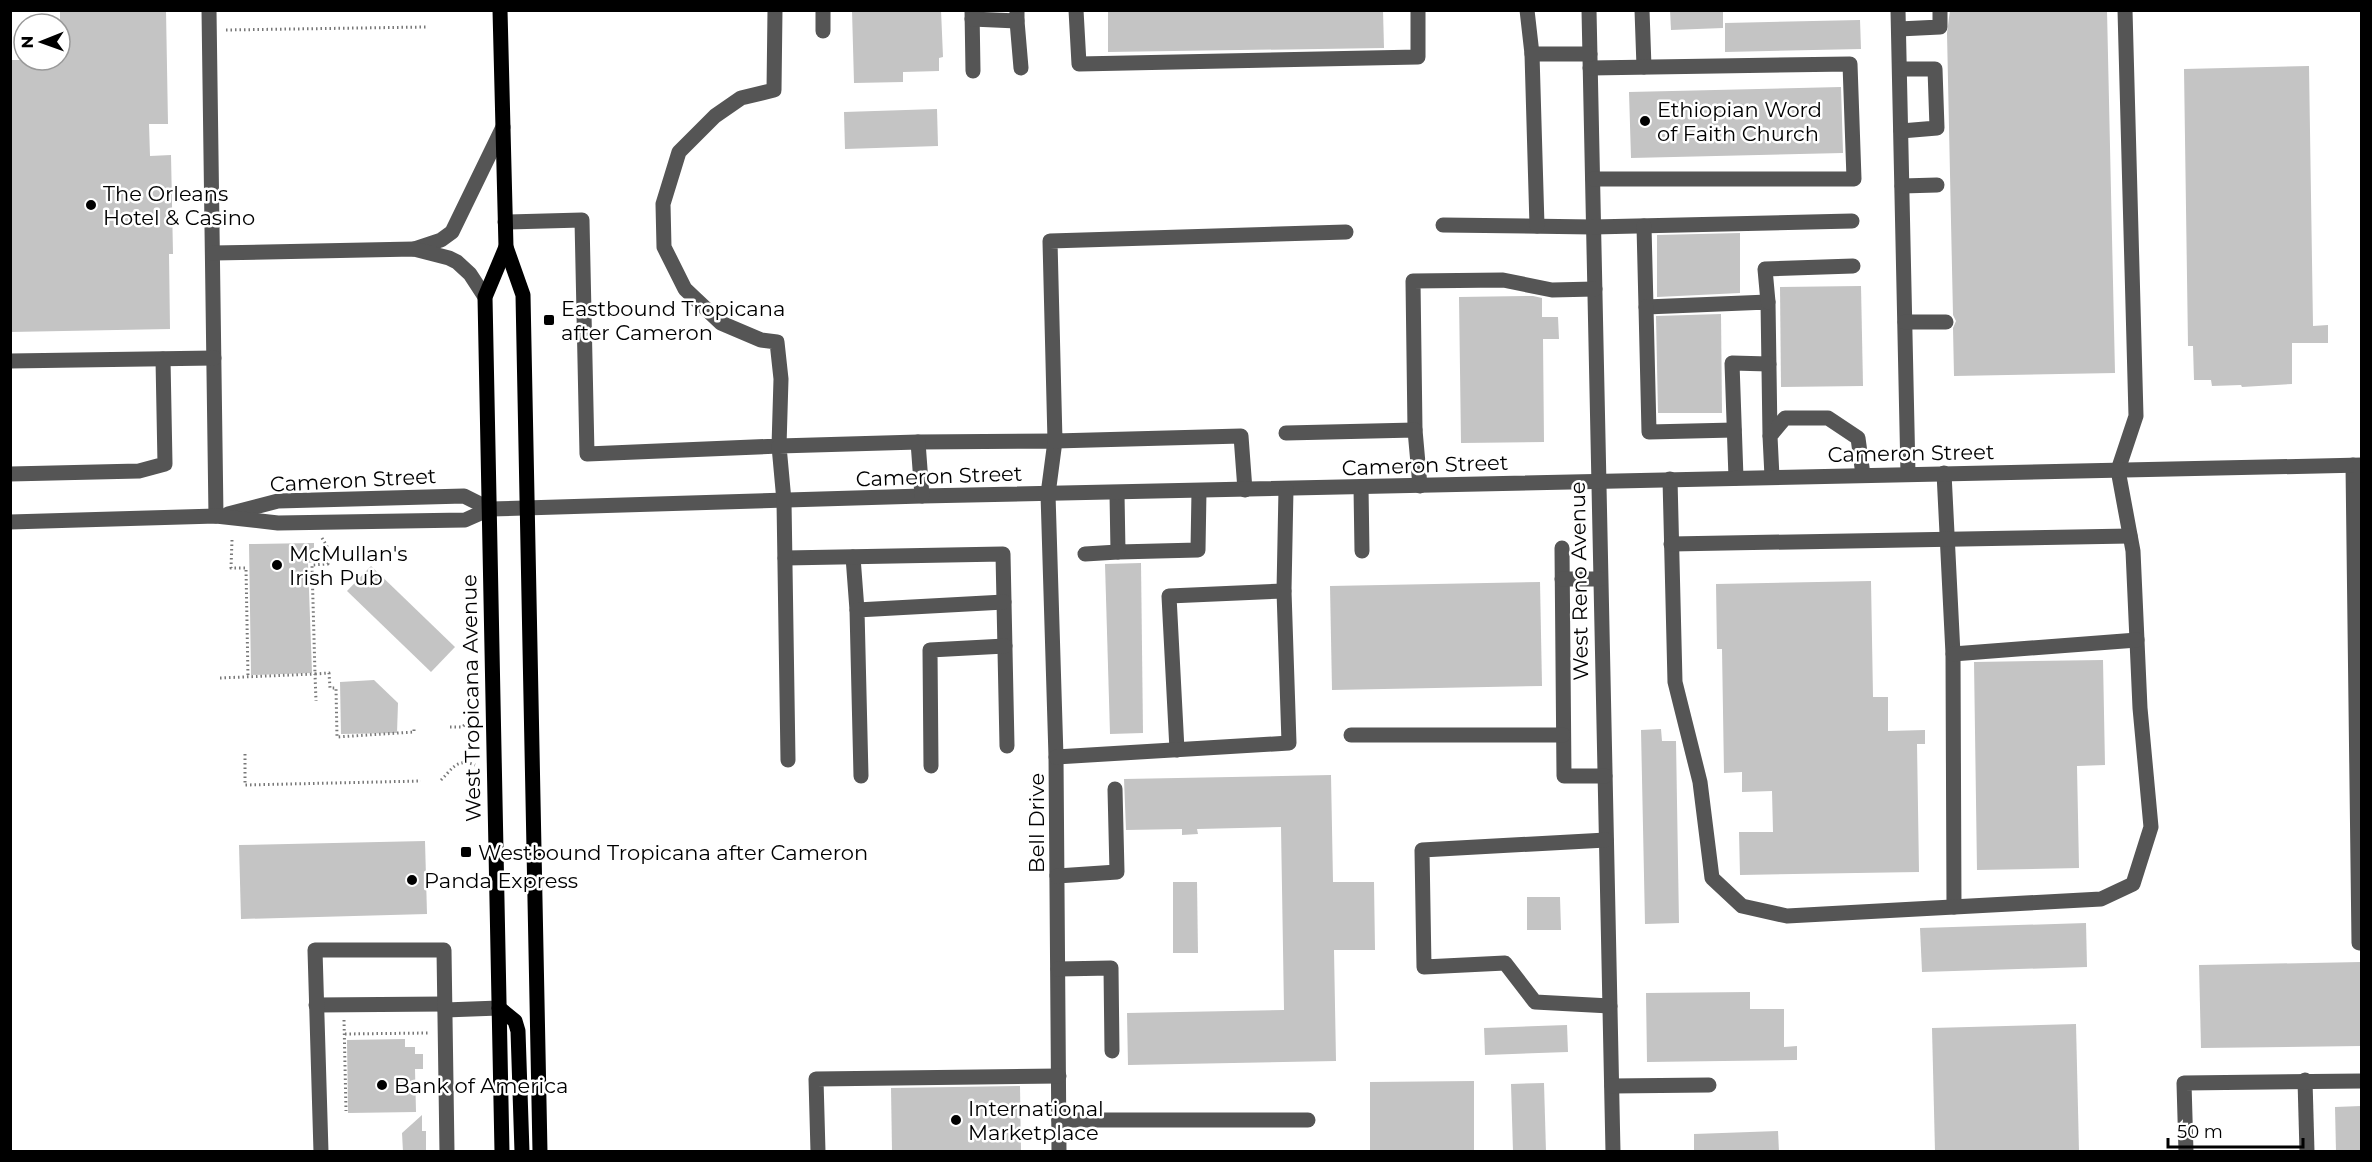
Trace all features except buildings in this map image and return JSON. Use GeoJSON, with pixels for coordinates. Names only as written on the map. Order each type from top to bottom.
{"type":"FeatureCollection","features":[{"type":"Feature","properties":{"kind":"main road","name":"West Tropicana Avenue"},"geometry":{"type":"LineString","coordinates":[[500,10],[506,248],[523,295],[540,1152]]}},
{"type":"Feature","properties":{"kind":"main road","name":"West Tropicana Avenue"},"geometry":{"type":"LineString","coordinates":[[502,1152],[485,297],[506,248]]}},
{"type":"Feature","properties":{"kind":"main road"},"geometry":{"type":"LineString","coordinates":[[499,1008],[515,1021],[518,1031],[522,1152]]}},
{"type":"Feature","properties":{"kind":"street"},"geometry":{"type":"LineString","coordinates":[[209,10],[216,516]]}},
{"type":"Feature","properties":{"kind":"street"},"geometry":{"type":"LineString","coordinates":[[776,10],[774,90],[741,98],[715,116],[679,152],[663,204],[664,247],[685,289],[721,323],[761,340],[777,342],[781,379],[779,446],[784,501],[788,760]]}},
{"type":"Feature","properties":{"kind":"street"},"geometry":{"type":"LineString","coordinates":[[823,10],[823,31]]}},
{"type":"Feature","properties":{"kind":"street"},"geometry":{"type":"LineString","coordinates":[[1077,10],[1079,64],[1418,57],[1418,10]]}},
{"type":"Feature","properties":{"kind":"street"},"geometry":{"type":"LineString","coordinates":[[1527,10],[1532,54],[1537,226]]}},
{"type":"Feature","properties":{"kind":"street","name":"West Reno Avenue"},"geometry":{"type":"LineString","coordinates":[[1589,10],[1613,1152]]}},
{"type":"Feature","properties":{"kind":"street"},"geometry":{"type":"LineString","coordinates":[[1642,10],[1644,67]]}},
{"type":"Feature","properties":{"kind":"street"},"geometry":{"type":"LineString","coordinates":[[1898,10],[1908,474]]}},
{"type":"Feature","properties":{"kind":"street"},"geometry":{"type":"LineString","coordinates":[[1899,29],[1940,27],[1940,10]]}},
{"type":"Feature","properties":{"kind":"street"},"geometry":{"type":"LineString","coordinates":[[1670,479],[1675,682],[1700,782],[1712,878],[1742,906],[1787,916],[2101,899],[2133,884],[2151,827],[2130,536],[2118,470],[2136,416],[2125,10]]}},
{"type":"Feature","properties":{"kind":"street"},"geometry":{"type":"LineString","coordinates":[[973,71],[972,15],[1017,16],[1021,68]]}},
{"type":"Feature","properties":{"kind":"street"},"geometry":{"type":"LineString","coordinates":[[1532,54],[1644,67],[1850,64],[1854,179],[1593,179]]}},
{"type":"Feature","properties":{"kind":"street"},"geometry":{"type":"LineString","coordinates":[[1900,69],[1935,69],[1937,129],[1901,131]]}},
{"type":"Feature","properties":{"kind":"street"},"geometry":{"type":"LineString","coordinates":[[213,253],[414,249],[441,240],[452,232],[503,127]]}},
{"type":"Feature","properties":{"kind":"street"},"geometry":{"type":"LineString","coordinates":[[1902,186],[1936,185]]}},
{"type":"Feature","properties":{"kind":"street"},"geometry":{"type":"LineString","coordinates":[[505,222],[582,220],[587,454],[918,442],[1241,436],[1245,490]]}},
{"type":"Feature","properties":{"kind":"street"},"geometry":{"type":"LineString","coordinates":[[1443,225],[1644,226],[1852,221]]}},
{"type":"Feature","properties":{"kind":"street"},"geometry":{"type":"LineString","coordinates":[[1644,226],[1649,432],[1734,430]]}},
{"type":"Feature","properties":{"kind":"street","name":"Bell Drive"},"geometry":{"type":"LineString","coordinates":[[1059,1152],[1056,757],[1048,494],[1055,441],[1050,241],[1346,232]]}},
{"type":"Feature","properties":{"kind":"street"},"geometry":{"type":"LineString","coordinates":[[414,249],[457,262],[470,274],[485,297]]}},
{"type":"Feature","properties":{"kind":"street"},"geometry":{"type":"LineString","coordinates":[[1772,477],[1768,302],[1765,269],[1853,266]]}},
{"type":"Feature","properties":{"kind":"street"},"geometry":{"type":"LineString","coordinates":[[1420,486],[1416,429],[1413,281],[1503,280],[1552,290],[1594,289]]}},
{"type":"Feature","properties":{"kind":"street"},"geometry":{"type":"LineString","coordinates":[[1646,307],[1768,302]]}},
{"type":"Feature","properties":{"kind":"street"},"geometry":{"type":"LineString","coordinates":[[1905,322],[1946,322]]}},
{"type":"Feature","properties":{"kind":"street"},"geometry":{"type":"LineString","coordinates":[[10,361],[214,358]]}},
{"type":"Feature","properties":{"kind":"street"},"geometry":{"type":"LineString","coordinates":[[10,474],[139,471],[165,464],[163,359]]}},
{"type":"Feature","properties":{"kind":"street"},"geometry":{"type":"LineString","coordinates":[[1736,478],[1732,363],[1769,364]]}},
{"type":"Feature","properties":{"kind":"street"},"geometry":{"type":"LineString","coordinates":[[1770,436],[1785,418],[1828,418],[1858,438],[1863,475]]}},
{"type":"Feature","properties":{"kind":"street"},"geometry":{"type":"LineString","coordinates":[[1286,433],[1416,429]]}},
{"type":"Feature","properties":{"kind":"street"},"geometry":{"type":"LineString","coordinates":[[918,442],[922,496]]}},
{"type":"Feature","properties":{"kind":"street"},"geometry":{"type":"LineString","coordinates":[[2357,465],[2359,943],[2361,943]]}},
{"type":"Feature","properties":{"kind":"street","name":"Cameron Street"},"geometry":{"type":"LineString","coordinates":[[10,522],[216,516],[278,523],[465,520],[490,509],[922,496],[2357,465]]}},
{"type":"Feature","properties":{"kind":"street"},"geometry":{"type":"LineString","coordinates":[[1944,473],[1953,654],[1954,907]]}},
{"type":"Feature","properties":{"kind":"street"},"geometry":{"type":"LineString","coordinates":[[1361,487],[1362,551]]}},
{"type":"Feature","properties":{"kind":"street"},"geometry":{"type":"LineString","coordinates":[[1056,757],[1289,743],[1284,591],[1286,489]]}},
{"type":"Feature","properties":{"kind":"street"},"geometry":{"type":"LineString","coordinates":[[1085,554],[1198,550],[1199,491]]}},
{"type":"Feature","properties":{"kind":"street"},"geometry":{"type":"LineString","coordinates":[[1118,493],[1118,552]]}},
{"type":"Feature","properties":{"kind":"street","name":"Cameron Street"},"geometry":{"type":"LineString","coordinates":[[216,516],[278,501],[464,495],[490,509]]}},
{"type":"Feature","properties":{"kind":"street"},"geometry":{"type":"LineString","coordinates":[[1671,544],[2130,536]]}},
{"type":"Feature","properties":{"kind":"street"},"geometry":{"type":"LineString","coordinates":[[1562,548],[1564,776],[1605,776]]}},
{"type":"Feature","properties":{"kind":"street"},"geometry":{"type":"LineString","coordinates":[[785,558],[1003,554],[1007,746]]}},
{"type":"Feature","properties":{"kind":"street"},"geometry":{"type":"LineString","coordinates":[[852,557],[857,610],[861,776]]}},
{"type":"Feature","properties":{"kind":"street"},"geometry":{"type":"LineString","coordinates":[[1562,579],[1600,579]]}},
{"type":"Feature","properties":{"kind":"street"},"geometry":{"type":"LineString","coordinates":[[1177,750],[1169,596],[1284,591]]}},
{"type":"Feature","properties":{"kind":"street"},"geometry":{"type":"LineString","coordinates":[[857,610],[1004,602]]}},
{"type":"Feature","properties":{"kind":"street"},"geometry":{"type":"LineString","coordinates":[[1953,654],[2137,640]]}},
{"type":"Feature","properties":{"kind":"street"},"geometry":{"type":"LineString","coordinates":[[931,766],[930,650],[1005,646]]}},
{"type":"Feature","properties":{"kind":"street"},"geometry":{"type":"LineString","coordinates":[[1351,735],[1563,735]]}},
{"type":"Feature","properties":{"kind":"street"},"geometry":{"type":"LineString","coordinates":[[1057,876],[1117,872],[1115,789]]}},
{"type":"Feature","properties":{"kind":"street"},"geometry":{"type":"LineString","coordinates":[[1606,840],[1422,850],[1424,967],[1506,963],[1535,1002],[1610,1006]]}},
{"type":"Feature","properties":{"kind":"street"},"geometry":{"type":"LineString","coordinates":[[321,1152],[315,951],[327,950],[444,950],[447,1152]]}},
{"type":"Feature","properties":{"kind":"street"},"geometry":{"type":"LineString","coordinates":[[1058,969],[1111,969],[1112,1051]]}},
{"type":"Feature","properties":{"kind":"street"},"geometry":{"type":"LineString","coordinates":[[316,1005],[499,1008]]}},
{"type":"Feature","properties":{"kind":"street"},"geometry":{"type":"LineString","coordinates":[[818,1152],[816,1078],[1059,1076]]}},
{"type":"Feature","properties":{"kind":"street"},"geometry":{"type":"LineString","coordinates":[[2305,1080],[2307,1152]]}},
{"type":"Feature","properties":{"kind":"street"},"geometry":{"type":"LineString","coordinates":[[2186,1152],[2184,1083],[2361,1081]]}},
{"type":"Feature","properties":{"kind":"street"},"geometry":{"type":"LineString","coordinates":[[1612,1086],[1709,1085]]}},
{"type":"Feature","properties":{"kind":"street"},"geometry":{"type":"LineString","coordinates":[[1059,1120],[1308,1120]]}},
{"type":"Feature","properties":{"kind":"path"},"geometry":{"type":"LineString","coordinates":[[226,30],[426,27]]}},
{"type":"Feature","properties":{"kind":"path"},"geometry":{"type":"LineString","coordinates":[[316,701],[312,565],[328,564],[328,548],[321,537]]}},
{"type":"Feature","properties":{"kind":"path"},"geometry":{"type":"LineString","coordinates":[[232,540],[231,568],[246,568],[248,676]]}},
{"type":"Feature","properties":{"kind":"path"},"geometry":{"type":"LineString","coordinates":[[220,678],[329,673],[330,688],[336,688],[337,737],[414,732],[414,729]]}},
{"type":"Feature","properties":{"kind":"path"},"geometry":{"type":"LineString","coordinates":[[450,727],[462,727],[472,718]]}},
{"type":"Feature","properties":{"kind":"path"},"geometry":{"type":"LineString","coordinates":[[244,754],[245,785],[421,781]]}},
{"type":"Feature","properties":{"kind":"path"},"geometry":{"type":"LineString","coordinates":[[441,780],[460,763],[465,761],[475,765]]}},
{"type":"Feature","properties":{"kind":"path"},"geometry":{"type":"LineString","coordinates":[[344,1005],[346,1111]]}},
{"type":"Feature","properties":{"kind":"path"},"geometry":{"type":"LineString","coordinates":[[344,1034],[445,1032]]}},
{"type":"Feature","properties":{"kind":"place","name":"Ethiopian Word of Faith Church"},"geometry":{"type":"Point","coordinates":[1645,121]}},
{"type":"Feature","properties":{"kind":"place","name":"The Orleans Hotel & Casino"},"geometry":{"type":"Point","coordinates":[91,205]}},
{"type":"Feature","properties":{"kind":"place","name":"Eastbound Tropicana after Cameron"},"geometry":{"type":"Point","coordinates":[549,320]}},
{"type":"Feature","properties":{"kind":"place","name":"McMullan's Irish Pub"},"geometry":{"type":"Point","coordinates":[277,565]}},
{"type":"Feature","properties":{"kind":"place","name":"Westbound Tropicana after Cameron"},"geometry":{"type":"Point","coordinates":[466,852]}},
{"type":"Feature","properties":{"kind":"place","name":"Panda Express"},"geometry":{"type":"Point","coordinates":[412,880]}},
{"type":"Feature","properties":{"kind":"place","name":"Bank of America"},"geometry":{"type":"Point","coordinates":[382,1085]}},
{"type":"Feature","properties":{"kind":"place","name":"International Marketplace"},"geometry":{"type":"Point","coordinates":[956,1120]}}]}
